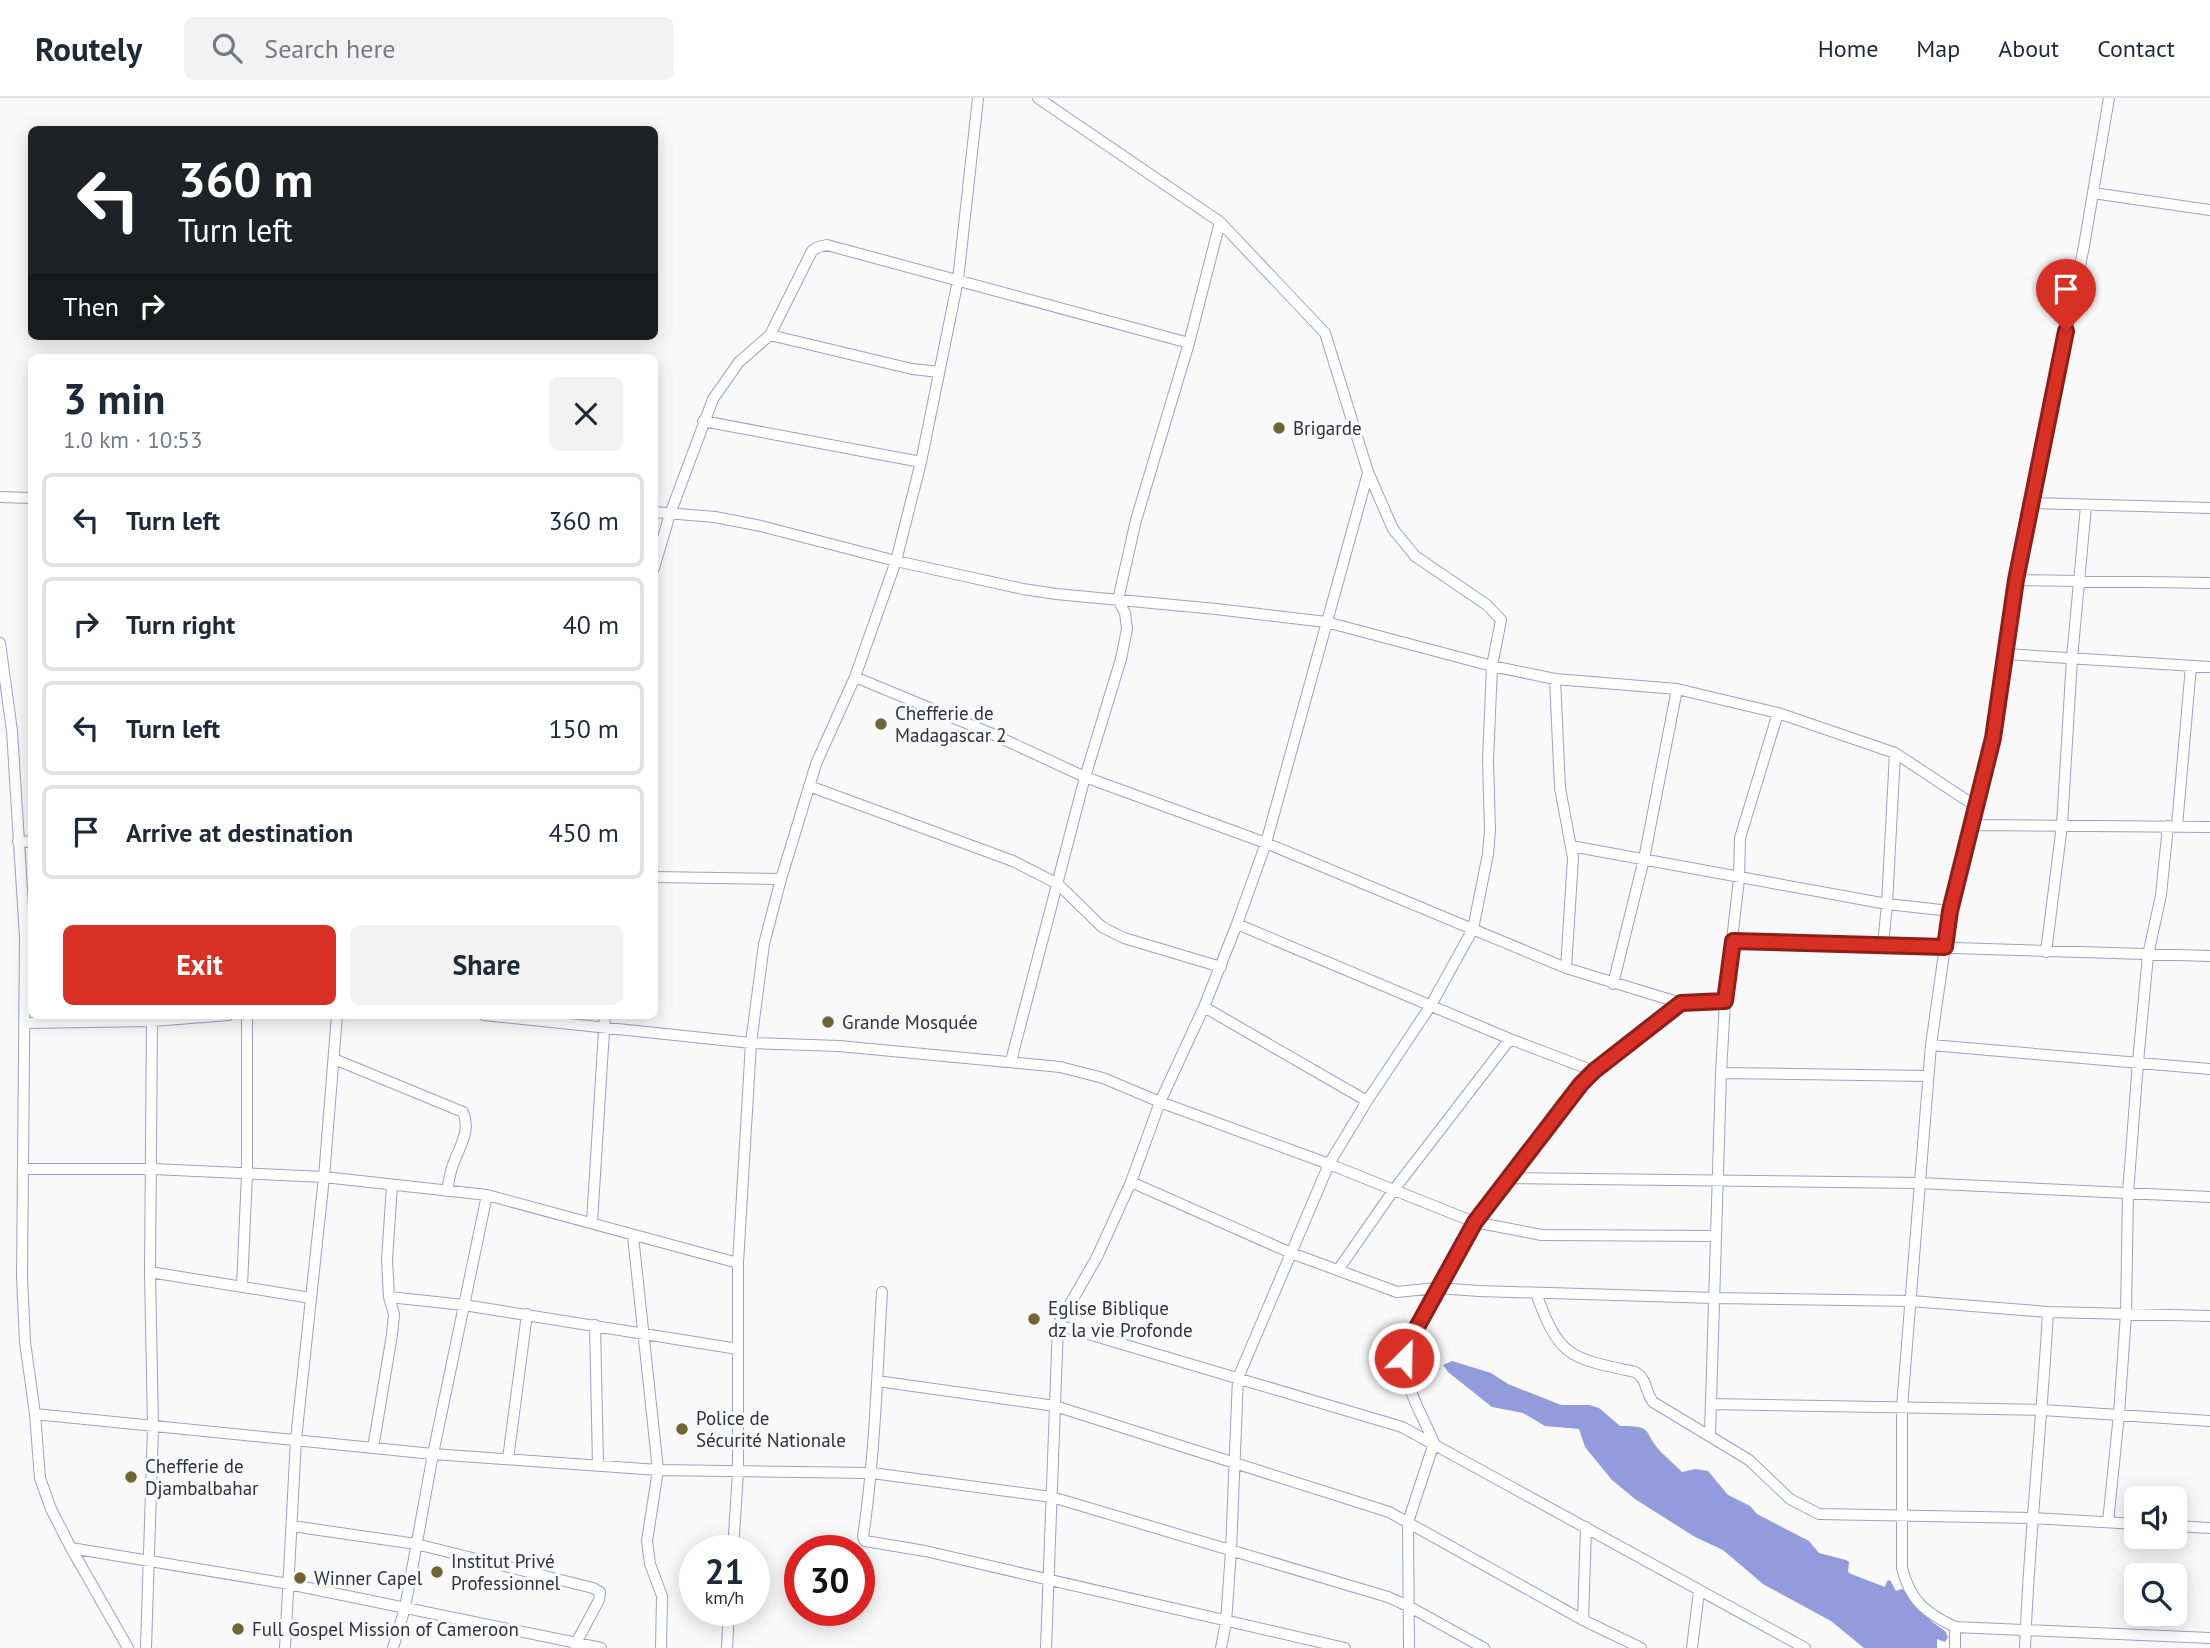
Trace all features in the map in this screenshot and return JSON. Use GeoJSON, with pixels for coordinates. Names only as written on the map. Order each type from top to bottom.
{"type":"FeatureCollection","features":[{"type":"Feature","properties":{"kind":"street"},"geometry":{"type":"LineString","coordinates":[[734,1535],[738,1472],[738,1264],[751,1043],[764,944],[780,879],[809,786],[855,677],[896,561],[920,462],[958,280],[978,98]]}},
{"type":"Feature","properties":{"kind":"street"},"geometry":{"type":"LineString","coordinates":[[1038,98],[1220,222],[1325,333],[1368,472],[1393,528],[1415,556],[1496,612],[1502,621],[1492,666],[1488,854],[1473,929],[1431,1005],[1329,1164],[1238,1378],[1231,1551],[1226,1622],[1221,1648]]}},
{"type":"Feature","properties":{"kind":"street"},"geometry":{"type":"LineString","coordinates":[[2109,98],[2093,193],[2016,580],[1993,738],[1950,911],[1931,1045],[1902,1407],[1902,1568],[1906,1584],[1925,1611],[1955,1627],[2210,1638]]}},
{"type":"Feature","properties":{"kind":"street"},"geometry":{"type":"LineString","coordinates":[[2093,193],[2210,211]]}},
{"type":"Feature","properties":{"kind":"street"},"geometry":{"type":"LineString","coordinates":[[1011,1061],[1085,777],[1121,659],[1127,629],[1125,613],[1118,600],[1136,520],[1189,343],[1220,222]]}},
{"type":"Feature","properties":{"kind":"street"},"geometry":{"type":"LineString","coordinates":[[658,554],[670,514],[713,399],[739,362],[770,335],[812,251],[818,247],[827,245],[1189,343]]}},
{"type":"Feature","properties":{"kind":"street"},"geometry":{"type":"LineString","coordinates":[[770,335],[912,369],[939,372]]}},
{"type":"Feature","properties":{"kind":"street"},"geometry":{"type":"LineString","coordinates":[[703,421],[920,462]]}},
{"type":"Feature","properties":{"kind":"street"},"geometry":{"type":"LineString","coordinates":[[1046,1648],[1058,1325],[1097,1257],[1131,1182],[1160,1102],[1204,1007],[1237,924],[1266,843],[1368,472]]}},
{"type":"Feature","properties":{"kind":"street"},"geometry":{"type":"LineString","coordinates":[[0,497],[28,498]]}},
{"type":"Feature","properties":{"kind":"street"},"geometry":{"type":"LineString","coordinates":[[2031,503],[2210,508]]}},
{"type":"Feature","properties":{"kind":"street"},"geometry":{"type":"LineString","coordinates":[[2046,952],[2062,825],[2072,657],[2086,506]]}},
{"type":"Feature","properties":{"kind":"street"},"geometry":{"type":"LineString","coordinates":[[658,512],[715,517],[761,526],[896,561],[1023,589],[1325,622],[1492,666],[1555,679],[1677,689],[1778,713],[1895,753],[1977,807]]}},
{"type":"Feature","properties":{"kind":"street"},"geometry":{"type":"LineString","coordinates":[[2016,580],[2210,583]]}},
{"type":"Feature","properties":{"kind":"street"},"geometry":{"type":"LineString","coordinates":[[0,643],[12,731],[25,937],[22,1278],[25,1342],[40,1478],[51,1509],[71,1548],[128,1648]]}},
{"type":"Feature","properties":{"kind":"street"},"geometry":{"type":"LineString","coordinates":[[2006,654],[2210,667]]}},
{"type":"Feature","properties":{"kind":"street"},"geometry":{"type":"LineString","coordinates":[[2108,1522],[2119,1414],[2126,1314],[2128,1193],[2148,955],[2173,826],[2191,666]]}},
{"type":"Feature","properties":{"kind":"street"},"geometry":{"type":"LineString","coordinates":[[855,677],[990,733],[1085,777],[1266,843],[1566,968],[1681,1003],[1725,1001]]}},
{"type":"Feature","properties":{"kind":"street"},"geometry":{"type":"LineString","coordinates":[[1555,679],[1560,788],[1573,858],[1566,968]]}},
{"type":"Feature","properties":{"kind":"street"},"geometry":{"type":"LineString","coordinates":[[1613,984],[1644,859],[1677,689]]}},
{"type":"Feature","properties":{"kind":"street"},"geometry":{"type":"LineString","coordinates":[[1710,1435],[1721,1073],[1725,1001],[1739,878],[1740,838],[1778,713]]}},
{"type":"Feature","properties":{"kind":"street"},"geometry":{"type":"LineString","coordinates":[[1883,946],[1895,753]]}},
{"type":"Feature","properties":{"kind":"street"},"geometry":{"type":"LineString","coordinates":[[809,786],[1013,861],[1058,884],[1102,927],[1124,938],[1221,967]]}},
{"type":"Feature","properties":{"kind":"street"},"geometry":{"type":"LineString","coordinates":[[1972,825],[2210,827]]}},
{"type":"Feature","properties":{"kind":"street"},"geometry":{"type":"LineString","coordinates":[[18,841],[28,842]]}},
{"type":"Feature","properties":{"kind":"street"},"geometry":{"type":"LineString","coordinates":[[1571,846],[1887,904],[1950,911]]}},
{"type":"Feature","properties":{"kind":"street"},"geometry":{"type":"LineString","coordinates":[[658,877],[780,879]]}},
{"type":"Feature","properties":{"kind":"street"},"geometry":{"type":"LineString","coordinates":[[1237,924],[1510,1039],[1594,1071]]}},
{"type":"Feature","properties":{"kind":"street"},"geometry":{"type":"LineString","coordinates":[[1733,941],[2210,956]]}},
{"type":"Feature","properties":{"kind":"street"},"geometry":{"type":"LineString","coordinates":[[1409,1648],[1408,1522],[1434,1443],[1410,1389],[1404,1358],[1405,1349],[1475,1222],[1508,1178],[1594,1071],[1681,1003]]}},
{"type":"Feature","properties":{"kind":"street"},"geometry":{"type":"LineString","coordinates":[[1204,1007],[1367,1101]]}},
{"type":"Feature","properties":{"kind":"street"},"geometry":{"type":"LineString","coordinates":[[24,1023],[127,1019]]}},
{"type":"Feature","properties":{"kind":"street"},"geometry":{"type":"LineString","coordinates":[[146,1648],[153,1428],[150,1272],[153,1019]]}},
{"type":"Feature","properties":{"kind":"street"},"geometry":{"type":"LineString","coordinates":[[242,1286],[247,1174],[247,1019]]}},
{"type":"Feature","properties":{"kind":"street"},"geometry":{"type":"LineString","coordinates":[[285,1648],[296,1439],[324,1177],[337,1019]]}},
{"type":"Feature","properties":{"kind":"street"},"geometry":{"type":"LineString","coordinates":[[525,1019],[751,1043],[839,1046],[1060,1067],[1103,1078],[1475,1222],[1542,1235],[1716,1236]]}},
{"type":"Feature","properties":{"kind":"street"},"geometry":{"type":"LineString","coordinates":[[592,1222],[605,1019]]}},
{"type":"Feature","properties":{"kind":"street"},"geometry":{"type":"LineString","coordinates":[[1338,1270],[1393,1191],[1510,1039]]}},
{"type":"Feature","properties":{"kind":"street"},"geometry":{"type":"LineString","coordinates":[[1931,1045],[2210,1069]]}},
{"type":"Feature","properties":{"kind":"street"},"geometry":{"type":"LineString","coordinates":[[334,1059],[463,1112],[466,1128],[447,1191]]}},
{"type":"Feature","properties":{"kind":"street"},"geometry":{"type":"LineString","coordinates":[[1721,1073],[1928,1076]]}},
{"type":"Feature","properties":{"kind":"street"},"geometry":{"type":"LineString","coordinates":[[24,1169],[153,1169],[324,1177],[487,1195],[738,1264]]}},
{"type":"Feature","properties":{"kind":"street"},"geometry":{"type":"LineString","coordinates":[[1508,1178],[1919,1183],[2210,1197]]}},
{"type":"Feature","properties":{"kind":"street"},"geometry":{"type":"LineString","coordinates":[[1131,1182],[1292,1252],[1397,1292],[1437,1288],[1714,1298],[1911,1301],[2048,1312],[2210,1316]]}},
{"type":"Feature","properties":{"kind":"street"},"geometry":{"type":"LineString","coordinates":[[373,1448],[394,1314],[387,1259],[392,1185]]}},
{"type":"Feature","properties":{"kind":"street"},"geometry":{"type":"LineString","coordinates":[[393,1648],[405,1608],[433,1454],[487,1195]]}},
{"type":"Feature","properties":{"kind":"street"},"geometry":{"type":"LineString","coordinates":[[633,1236],[658,1470],[647,1541],[650,1564],[662,1596],[661,1648]]}},
{"type":"Feature","properties":{"kind":"street"},"geometry":{"type":"LineString","coordinates":[[150,1272],[311,1297]]}},
{"type":"Feature","properties":{"kind":"street"},"geometry":{"type":"LineString","coordinates":[[882,1292],[872,1473],[863,1537],[865,1541],[925,1551],[1345,1648]]}},
{"type":"Feature","properties":{"kind":"street"},"geometry":{"type":"LineString","coordinates":[[1536,1293],[1546,1321],[1567,1352],[1579,1359],[1641,1375],[1653,1402],[1749,1460],[1790,1499],[1819,1514],[2031,1518],[2124,1523]]}},
{"type":"Feature","properties":{"kind":"street"},"geometry":{"type":"LineString","coordinates":[[390,1297],[527,1314],[738,1349]]}},
{"type":"Feature","properties":{"kind":"street"},"geometry":{"type":"LineString","coordinates":[[2025,1648],[2031,1518],[2043,1410],[2048,1312]]}},
{"type":"Feature","properties":{"kind":"street"},"geometry":{"type":"LineString","coordinates":[[508,1459],[527,1314]]}},
{"type":"Feature","properties":{"kind":"street"},"geometry":{"type":"LineString","coordinates":[[595,1325],[598,1465]]}},
{"type":"Feature","properties":{"kind":"street"},"geometry":{"type":"LineString","coordinates":[[1058,1325],[1402,1427],[1805,1648]]}},
{"type":"Feature","properties":{"kind":"street"},"geometry":{"type":"LineString","coordinates":[[877,1381],[1055,1406],[1390,1512],[1583,1620],[1641,1648]]}},
{"type":"Feature","properties":{"kind":"street"},"geometry":{"type":"LineString","coordinates":[[1711,1404],[2043,1410],[2210,1421]]}},
{"type":"Feature","properties":{"kind":"street"},"geometry":{"type":"LineString","coordinates":[[35,1414],[153,1428],[296,1439],[433,1454],[658,1470],[872,1473],[1052,1497],[1388,1597],[1484,1648]]}},
{"type":"Feature","properties":{"kind":"street"},"geometry":{"type":"LineString","coordinates":[[292,1526],[416,1544],[593,1588],[600,1592],[599,1600],[575,1645]]}},
{"type":"Feature","properties":{"kind":"street"},"geometry":{"type":"LineString","coordinates":[[1583,1620],[1586,1527]]}},
{"type":"Feature","properties":{"kind":"street"},"geometry":{"type":"LineString","coordinates":[[2187,1527],[2210,1528]]}},
{"type":"Feature","properties":{"kind":"street"},"geometry":{"type":"LineString","coordinates":[[71,1548],[289,1584],[575,1645],[601,1648]]}},
{"type":"Feature","properties":{"kind":"street"},"geometry":{"type":"LineString","coordinates":[[1692,1648],[1699,1591]]}},
{"type":"Feature","properties":{"kind":"street"},"geometry":{"type":"LineString","coordinates":[[727,1648],[728,1626]]}},
{"type":"Feature","properties":{"kind":"street"},"geometry":{"type":"LineString","coordinates":[[1955,1627],[1955,1648]]}},
{"type":"Feature","properties":{"kind":"water"},"geometry":{"type":"Polygon","coordinates":[[[1452,1361],[1491,1373],[1508,1384],[1561,1405],[1589,1405],[1599,1408],[1620,1426],[1643,1428],[1660,1451],[1682,1472],[1695,1469],[1708,1471],[1728,1495],[1750,1506],[1757,1514],[1809,1541],[1819,1553],[1849,1562],[1848,1572],[1851,1574],[1885,1587],[1890,1580],[1896,1591],[1902,1589],[1926,1603],[1931,1621],[1945,1631],[1948,1637],[1945,1642],[1937,1639],[1937,1648],[1864,1648],[1831,1621],[1763,1584],[1723,1550],[1695,1537],[1635,1499],[1612,1480],[1585,1447],[1579,1429],[1545,1426],[1523,1413],[1492,1407],[1448,1372],[1443,1365],[1452,1361]]]}},
{"type":"Feature","properties":{"kind":"place","name":"Brigarde"},"geometry":{"type":"Point","coordinates":[1279,428]}},
{"type":"Feature","properties":{"kind":"place","name":"Chefferie de Madagascar 2"},"geometry":{"type":"Point","coordinates":[881,724]}},
{"type":"Feature","properties":{"kind":"place","name":"Grande Mosquée"},"geometry":{"type":"Point","coordinates":[828,1022]}},
{"type":"Feature","properties":{"kind":"place","name":"Eglise Biblique dz la vie Profonde"},"geometry":{"type":"Point","coordinates":[1034,1319]}},
{"type":"Feature","properties":{"kind":"place","name":"Police de Sécurité Nationale"},"geometry":{"type":"Point","coordinates":[682,1429]}},
{"type":"Feature","properties":{"kind":"place","name":"Chefferie de Djambalbahar"},"geometry":{"type":"Point","coordinates":[131,1477]}},
{"type":"Feature","properties":{"kind":"place","name":"Institut Privé Professionnel"},"geometry":{"type":"Point","coordinates":[437,1572]}},
{"type":"Feature","properties":{"kind":"place","name":"Winner Capel"},"geometry":{"type":"Point","coordinates":[300,1578]}},
{"type":"Feature","properties":{"kind":"place","name":"Full Gospel Mission of Cameroon"},"geometry":{"type":"Point","coordinates":[238,1629]}},
{"type":"Feature","properties":{"kind":"route"},"geometry":{"type":"LineString","coordinates":[[1404,1358],[1405,1349],[1475,1222],[1581,1084],[1681,1003],[1725,1001],[1733,941],[1945,947],[1950,911],[1993,738],[2016,580],[2066,331]]}}]}
